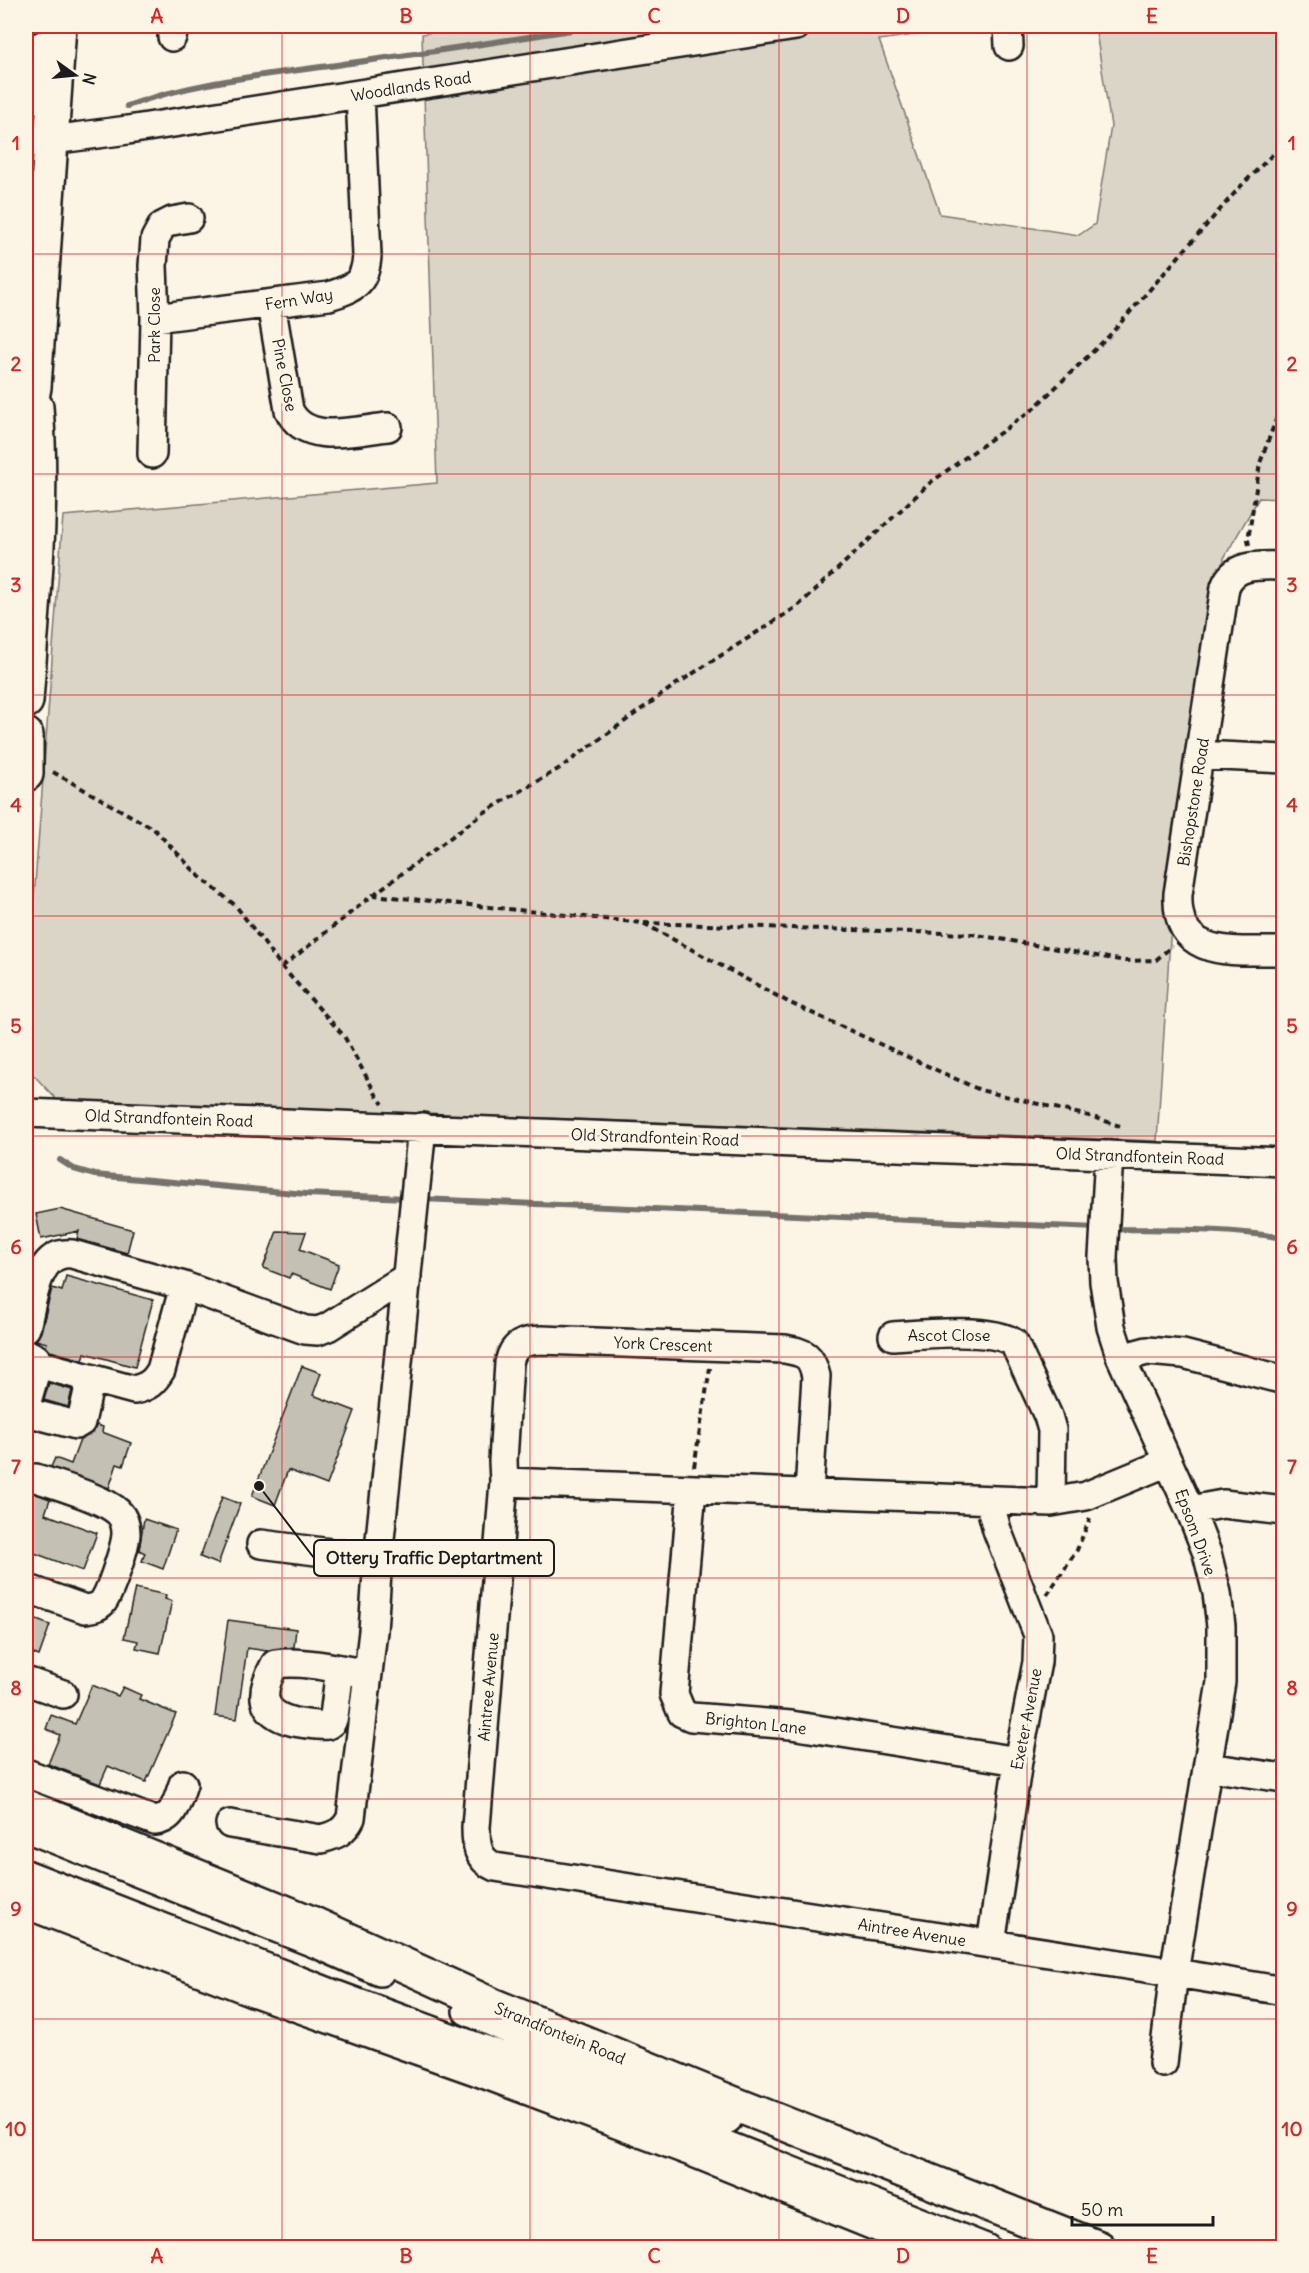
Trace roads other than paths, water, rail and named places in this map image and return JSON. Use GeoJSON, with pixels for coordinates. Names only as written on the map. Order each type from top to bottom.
{"type":"FeatureCollection","features":[{"type":"Feature","properties":{"kind":"main road"},"geometry":{"type":"LineString","coordinates":[[26,99],[38,78],[45,26]]}},
{"type":"Feature","properties":{"kind":"main road"},"geometry":{"type":"LineString","coordinates":[[26,431],[34,387],[44,253],[39,140],[59,26]]}},
{"type":"Feature","properties":{"kind":"main road"},"geometry":{"type":"LineString","coordinates":[[26,189],[35,211],[44,253]]}},
{"type":"Feature","properties":{"kind":"main road"},"geometry":{"type":"LineString","coordinates":[[26,701],[36,568],[39,445],[34,387]]}},
{"type":"Feature","properties":{"kind":"main road"},"geometry":{"type":"LineString","coordinates":[[26,735],[39,773]]}},
{"type":"Feature","properties":{"kind":"main road","name":"Strandfontein Road"},"geometry":{"type":"LineString","coordinates":[[26,1807],[309,1922],[492,2005],[737,2105],[1100,2247]]}},
{"type":"Feature","properties":{"kind":"main road"},"geometry":{"type":"LineString","coordinates":[[26,1901],[253,1989],[476,2068],[689,2148],[936,2247]]}},
{"type":"Feature","properties":{"kind":"street","name":"Woodlands Road"},"geometry":{"type":"LineString","coordinates":[[39,140],[360,94],[796,26]]}},
{"type":"Feature","properties":{"kind":"street","name":"Fern Way"},"geometry":{"type":"LineString","coordinates":[[156,318],[271,304],[342,292],[355,286],[363,277],[367,256],[360,94]]}},
{"type":"Feature","properties":{"kind":"street","name":"Park Close"},"geometry":{"type":"LineString","coordinates":[[152,454],[156,318],[153,266],[155,239],[162,226],[171,221],[189,218]]}},
{"type":"Feature","properties":{"kind":"street","name":"Pine Close"},"geometry":{"type":"LineString","coordinates":[[271,304],[289,410],[298,424],[304,429],[319,434],[388,427]]}},
{"type":"Feature","properties":{"kind":"street","name":"Bishopstone Road"},"geometry":{"type":"LineString","coordinates":[[1284,567],[1244,569],[1228,579],[1225,587],[1177,910],[1186,933],[1203,945],[1221,949],[1284,951]]}},
{"type":"Feature","properties":{"kind":"street"},"geometry":{"type":"LineString","coordinates":[[1200,755],[1284,759]]}},
{"type":"Feature","properties":{"kind":"street","name":"Old Strandfontein Road"},"geometry":{"type":"LineString","coordinates":[[26,1113],[1284,1162]]}},
{"type":"Feature","properties":{"kind":"street"},"geometry":{"type":"LineString","coordinates":[[230,1824],[321,1839],[334,1836],[345,1829],[351,1818],[373,1631],[378,1559],[422,1127]]}},
{"type":"Feature","properties":{"kind":"street","name":"Epsom Drive"},"geometry":{"type":"LineString","coordinates":[[1109,1155],[1103,1257],[1106,1302],[1120,1358],[1207,1552],[1213,1572],[1221,1626],[1221,1682],[1174,1973],[1163,2063]]}},
{"type":"Feature","properties":{"kind":"street"},"geometry":{"type":"LineString","coordinates":[[26,1328],[43,1266],[52,1257],[61,1253],[72,1254],[184,1286],[305,1330],[318,1331],[407,1277]]}},
{"type":"Feature","properties":{"kind":"street"},"geometry":{"type":"LineString","coordinates":[[91,1378],[81,1422],[76,1425],[26,1410],[34,1379],[32,1360],[134,1390],[144,1388],[155,1381],[161,1370],[184,1286]]}},
{"type":"Feature","properties":{"kind":"street","name":"Ascot Close"},"geometry":{"type":"LineString","coordinates":[[893,1336],[994,1334],[1007,1337],[1014,1343],[1048,1416],[1052,1430],[1051,1502]]}},
{"type":"Feature","properties":{"kind":"street","name":"York Crescent"},"geometry":{"type":"LineString","coordinates":[[504,1482],[503,1461],[509,1363],[517,1345],[527,1341],[541,1340],[713,1346],[785,1349],[803,1352],[813,1362],[816,1377],[809,1493]]}},
{"type":"Feature","properties":{"kind":"street"},"geometry":{"type":"LineString","coordinates":[[1120,1358],[1147,1351],[1183,1354],[1284,1380]]}},
{"type":"Feature","properties":{"kind":"street"},"geometry":{"type":"LineString","coordinates":[[504,1482],[1051,1502],[1099,1491],[1168,1462]]}},
{"type":"Feature","properties":{"kind":"street"},"geometry":{"type":"LineString","coordinates":[[26,1588],[85,1609],[94,1608],[101,1604],[108,1594],[126,1532],[124,1521],[118,1512],[106,1504],[36,1478]]}},
{"type":"Feature","properties":{"kind":"street","name":"Aintree Avenue"},"geometry":{"type":"LineString","coordinates":[[504,1482],[476,1827],[478,1853],[486,1863],[507,1869],[1284,1991]]}},
{"type":"Feature","properties":{"kind":"street","name":"Brighton Lane"},"geometry":{"type":"LineString","coordinates":[[692,1490],[674,1694],[682,1713],[705,1719],[791,1725],[1018,1761]]}},
{"type":"Feature","properties":{"kind":"street","name":"Exeter Avenue"},"geometry":{"type":"LineString","coordinates":[[989,1500],[1038,1635],[1037,1662],[1018,1761],[992,1944]]}},
{"type":"Feature","properties":{"kind":"street"},"geometry":{"type":"LineString","coordinates":[[1190,1510],[1222,1504],[1284,1511]]}},
{"type":"Feature","properties":{"kind":"street"},"geometry":{"type":"LineString","coordinates":[[261,1544],[378,1559]]}},
{"type":"Feature","properties":{"kind":"street"},"geometry":{"type":"LineString","coordinates":[[340,1669],[368,1674]]}},
{"type":"Feature","properties":{"kind":"street"},"geometry":{"type":"LineString","coordinates":[[26,1681],[63,1694]]}},
{"type":"Feature","properties":{"kind":"street"},"geometry":{"type":"LineString","coordinates":[[1208,1767],[1284,1778]]}},
{"type":"Feature","properties":{"kind":"street"},"geometry":{"type":"LineString","coordinates":[[26,1773],[154,1821],[170,1816],[183,1784]]}},
{"type":"Feature","properties":{"kind":"street"},"geometry":{"type":"LineString","coordinates":[[26,1828],[321,1946],[536,2042],[1058,2247]]}},
{"type":"Feature","properties":{"kind":"street"},"geometry":{"type":"LineString","coordinates":[[26,1874],[334,1994],[502,2056],[986,2247]]}},
{"type":"Feature","properties":{"kind":"waterway"},"geometry":{"type":"LineString","coordinates":[[127,106],[181,90],[237,79],[598,26]]}},
{"type":"Feature","properties":{"kind":"waterway"},"geometry":{"type":"LineString","coordinates":[[60,1160],[74,1169],[95,1175],[306,1194],[408,1198]]}},
{"type":"Feature","properties":{"kind":"waterway"},"geometry":{"type":"LineString","coordinates":[[421,1199],[1097,1228]]}},
{"type":"Feature","properties":{"kind":"waterway"},"geometry":{"type":"LineString","coordinates":[[1111,1229],[1219,1231],[1284,1238]]}},
{"type":"Feature","properties":{"kind":"place","name":"Ottery Traffic Deptartment"},"geometry":{"type":"Point","coordinates":[259,1486]}}]}
